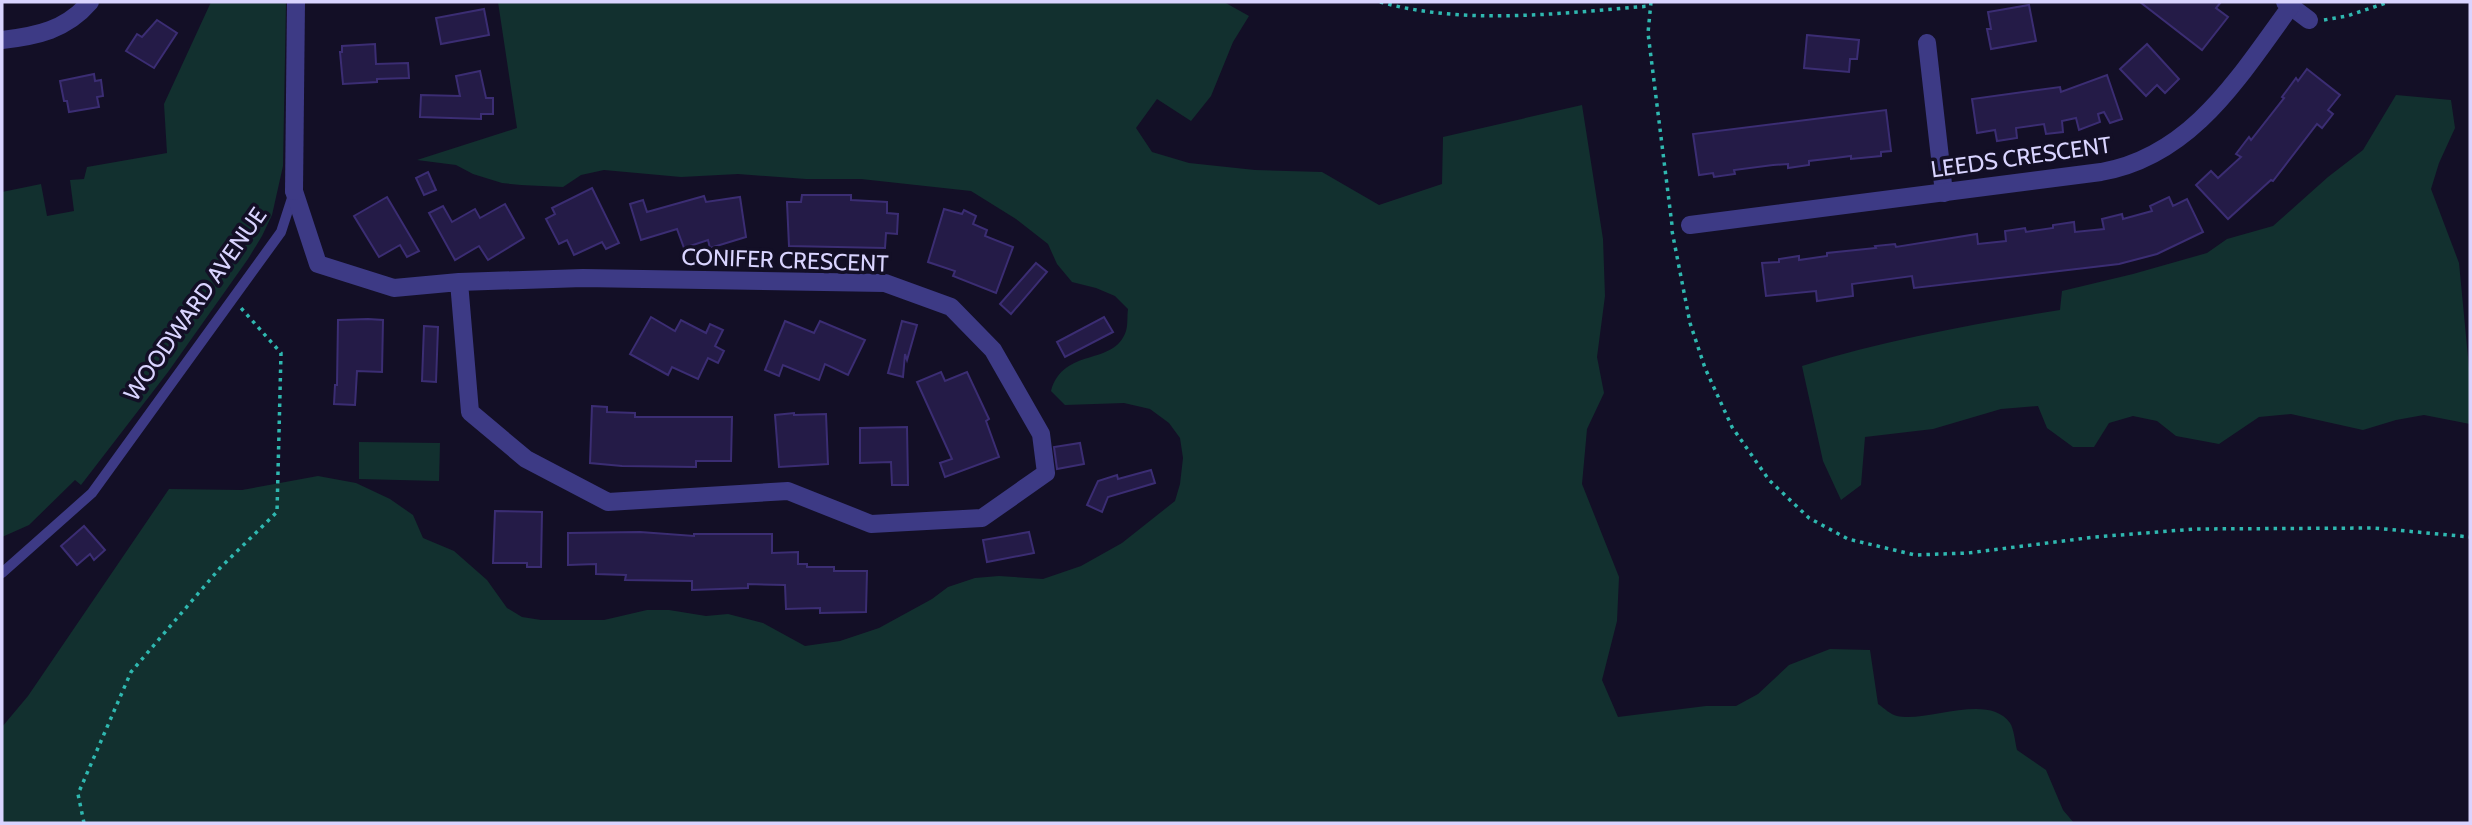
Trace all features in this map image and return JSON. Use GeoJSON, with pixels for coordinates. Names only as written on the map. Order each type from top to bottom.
{"type":"FeatureCollection","features":[{"type":"Feature","properties":{"kind":"street"},"geometry":{"type":"LineString","coordinates":[[2,40],[35,36],[49,31],[75,17],[90,2]]}},
{"type":"Feature","properties":{"kind":"street","name":"WOODWARD AVENUE"},"geometry":{"type":"LineString","coordinates":[[294,191],[296,2]]}},
{"type":"Feature","properties":{"kind":"street"},"geometry":{"type":"LineString","coordinates":[[2288,4],[2309,20]]}},
{"type":"Feature","properties":{"kind":"street","name":"LEEDS CRESCENT"},"geometry":{"type":"LineString","coordinates":[[1690,225],[2110,171],[2139,162],[2196,126],[2223,98],[2288,4]]}},
{"type":"Feature","properties":{"kind":"street"},"geometry":{"type":"LineString","coordinates":[[1927,43],[1944,193]]}},
{"type":"Feature","properties":{"kind":"street","name":"CONIFER CRESCENT"},"geometry":{"type":"LineString","coordinates":[[294,191],[318,264],[394,288],[459,282],[583,278],[885,284],[951,307],[993,350],[1041,434],[1046,473],[982,518],[871,524],[788,491],[608,502],[526,459],[470,412],[459,282]]}},
{"type":"Feature","properties":{"kind":"lane","name":"WOODWARD AVENUE"},"geometry":{"type":"LineString","coordinates":[[2,573],[92,493],[281,232],[294,191]]}},
{"type":"Feature","properties":{"kind":"path"},"geometry":{"type":"LineString","coordinates":[[1381,2],[1406,9],[1462,15],[1556,13],[1651,4],[1649,45],[1672,229],[1690,323],[1705,368],[1732,426],[1769,480],[1809,517],[1848,539],[1915,555],[1968,553],[2095,537],[2195,529],[2374,528],[2470,537]]}},
{"type":"Feature","properties":{"kind":"path"},"geometry":{"type":"LineString","coordinates":[[2309,20],[2330,20],[2389,2]]}},
{"type":"Feature","properties":{"kind":"path"},"geometry":{"type":"LineString","coordinates":[[1672,229],[1690,225]]}},
{"type":"Feature","properties":{"kind":"path"},"geometry":{"type":"LineString","coordinates":[[84,823],[78,794],[131,672],[220,568],[277,512],[281,353],[232,299]]}},
{"type":"Feature","properties":{"kind":"green space"},"geometry":{"type":"Polygon","coordinates":[[[211,2],[286,2],[283,166],[272,215],[248,259],[168,372],[81,485],[75,480],[29,525],[2,537],[2,192],[41,184],[47,216],[74,211],[70,180],[84,179],[87,167],[167,153],[164,104],[211,2]]]}},
{"type":"Feature","properties":{"kind":"green space"},"geometry":{"type":"Polygon","coordinates":[[[498,2],[1224,2],[1249,16],[1233,42],[1211,96],[1191,121],[1157,99],[1136,128],[1152,152],[1189,163],[1255,170],[1322,172],[1379,205],[1442,184],[1443,137],[1582,105],[1603,239],[1605,296],[1597,357],[1604,393],[1587,429],[1582,484],[1619,577],[1617,621],[1602,680],[1618,717],[1706,706],[1736,706],[1758,694],[1789,665],[1830,649],[1870,650],[1878,704],[1890,713],[1910,717],[1972,709],[2000,714],[2010,723],[2017,750],[2046,770],[2063,810],[2074,823],[2,823],[2,727],[28,696],[169,489],[242,490],[318,476],[356,483],[390,499],[413,515],[423,538],[454,551],[487,580],[507,608],[522,617],[541,620],[604,620],[647,610],[669,610],[706,616],[728,614],[763,623],[805,646],[840,641],[879,628],[932,599],[948,587],[975,578],[999,576],[1043,579],[1081,566],[1122,543],[1175,501],[1183,458],[1180,438],[1169,423],[1150,409],[1124,403],[1065,405],[1051,391],[1057,377],[1067,368],[1111,349],[1120,342],[1127,329],[1128,309],[1115,296],[1072,282],[1057,264],[1048,244],[1016,219],[971,191],[861,179],[806,179],[738,174],[681,177],[604,170],[581,175],[563,187],[521,185],[502,183],[473,174],[456,165],[417,160],[517,128],[498,2]]]}},
{"type":"Feature","properties":{"kind":"green space"},"geometry":{"type":"Polygon","coordinates":[[[2396,95],[2451,100],[2455,128],[2431,189],[2459,263],[2470,378],[2470,424],[2424,415],[2363,430],[2291,414],[2259,417],[2219,444],[2176,436],[2157,421],[2133,416],[2109,423],[2094,447],[2073,447],[2047,428],[2038,406],[2001,409],[1933,429],[1865,437],[1861,485],[1841,500],[1823,461],[1802,366],[1930,334],[2060,310],[2062,291],[2207,253],[2227,239],[2273,226],[2363,150],[2396,95]]]}},
{"type":"Feature","properties":{"kind":"green space"},"geometry":{"type":"Polygon","coordinates":[[[359,442],[440,443],[439,481],[359,479],[359,442]]]}},
{"type":"Feature","properties":{"kind":"building"},"geometry":{"type":"Polygon","coordinates":[[[2140,2],[2221,2],[2216,8],[2228,17],[2202,50],[2140,2]]]}},
{"type":"Feature","properties":{"kind":"building"},"geometry":{"type":"Polygon","coordinates":[[[2029,5],[2036,41],[1991,49],[1987,29],[1991,29],[1988,12],[2029,5]]]}},
{"type":"Feature","properties":{"kind":"building"},"geometry":{"type":"Polygon","coordinates":[[[484,9],[489,35],[441,44],[436,18],[484,9]]]}},
{"type":"Feature","properties":{"kind":"building"},"geometry":{"type":"Polygon","coordinates":[[[157,20],[177,33],[154,68],[126,51],[137,34],[142,37],[157,20]]]}},
{"type":"Feature","properties":{"kind":"building"},"geometry":{"type":"Polygon","coordinates":[[[1807,35],[1859,40],[1857,59],[1850,59],[1849,72],[1804,68],[1807,35]]]}},
{"type":"Feature","properties":{"kind":"building"},"geometry":{"type":"Polygon","coordinates":[[[375,44],[376,64],[408,63],[409,78],[343,84],[340,52],[342,46],[375,44]]]}},
{"type":"Feature","properties":{"kind":"building"},"geometry":{"type":"Polygon","coordinates":[[[2147,44],[2179,79],[2165,93],[2157,85],[2146,96],[2120,69],[2147,44]]]}},
{"type":"Feature","properties":{"kind":"building"},"geometry":{"type":"Polygon","coordinates":[[[2307,69],[2340,95],[2328,110],[2333,114],[2322,128],[2317,124],[2273,181],[2228,219],[2196,185],[2211,171],[2218,178],[2241,157],[2236,154],[2249,137],[2251,140],[2296,78],[2298,81],[2307,69]]]}},
{"type":"Feature","properties":{"kind":"building"},"geometry":{"type":"Polygon","coordinates":[[[480,71],[486,98],[493,98],[493,114],[481,114],[481,119],[420,117],[421,95],[460,96],[456,76],[480,71]]]}},
{"type":"Feature","properties":{"kind":"building"},"geometry":{"type":"Polygon","coordinates":[[[94,74],[95,81],[101,80],[103,96],[97,97],[99,107],[69,112],[60,81],[94,74]]]}},
{"type":"Feature","properties":{"kind":"building"},"geometry":{"type":"Polygon","coordinates":[[[2107,75],[2122,119],[2110,123],[2104,112],[2098,114],[2100,122],[2079,130],[2076,118],[2062,121],[2063,132],[2046,134],[2044,124],[2016,128],[2017,138],[1997,141],[1995,130],[1977,133],[1972,99],[2060,87],[2061,92],[2107,75]]]}},
{"type":"Feature","properties":{"kind":"building"},"geometry":{"type":"Polygon","coordinates":[[[1886,110],[1891,151],[1881,152],[1881,156],[1809,161],[1809,165],[1788,168],[1788,164],[1773,165],[1734,170],[1735,174],[1714,177],[1713,173],[1699,175],[1693,134],[1886,110]]]}},
{"type":"Feature","properties":{"kind":"building"},"geometry":{"type":"Polygon","coordinates":[[[428,172],[436,190],[424,195],[416,178],[428,172]]]}},
{"type":"Feature","properties":{"kind":"building"},"geometry":{"type":"Polygon","coordinates":[[[592,188],[619,243],[606,249],[602,242],[574,255],[567,240],[559,244],[546,219],[555,214],[552,208],[592,188]]]}},
{"type":"Feature","properties":{"kind":"building"},"geometry":{"type":"Polygon","coordinates":[[[802,195],[851,195],[851,200],[887,202],[887,213],[898,214],[897,234],[886,233],[885,248],[789,246],[787,202],[801,202],[802,195]]]}},
{"type":"Feature","properties":{"kind":"building"},"geometry":{"type":"Polygon","coordinates":[[[704,196],[706,202],[740,197],[746,237],[710,248],[708,240],[684,248],[677,229],[641,240],[630,204],[643,200],[647,212],[704,196]]]}},
{"type":"Feature","properties":{"kind":"building"},"geometry":{"type":"Polygon","coordinates":[[[387,197],[419,251],[407,257],[400,245],[379,257],[354,216],[387,197]]]}},
{"type":"Feature","properties":{"kind":"building"},"geometry":{"type":"Polygon","coordinates":[[[2169,197],[2173,206],[2187,199],[2203,232],[2157,254],[2119,264],[1914,288],[1912,276],[1852,284],[1853,296],[1817,301],[1816,291],[1766,296],[1762,263],[1977,234],[1978,244],[2006,241],[2005,231],[2025,228],[2026,232],[2074,222],[2075,232],[2104,229],[2102,219],[2122,214],[2123,219],[2152,211],[2150,206],[2169,197]]]}},
{"type":"Feature","properties":{"kind":"building"},"geometry":{"type":"Polygon","coordinates":[[[505,204],[524,238],[488,260],[479,246],[455,260],[429,213],[443,206],[452,222],[475,209],[480,218],[505,204]]]}},
{"type":"Feature","properties":{"kind":"building"},"geometry":{"type":"Polygon","coordinates":[[[944,209],[962,214],[964,210],[976,216],[973,224],[987,230],[985,236],[1013,247],[996,293],[953,276],[955,271],[928,262],[944,209]]]}},
{"type":"Feature","properties":{"kind":"building"},"geometry":{"type":"Polygon","coordinates":[[[1036,263],[1047,272],[1011,314],[1000,304],[1036,263]]]}},
{"type":"Feature","properties":{"kind":"building"},"geometry":{"type":"Polygon","coordinates":[[[651,317],[675,331],[681,320],[706,333],[710,324],[723,330],[715,346],[724,351],[718,363],[708,358],[698,379],[672,367],[668,375],[630,354],[651,317]]]}},
{"type":"Feature","properties":{"kind":"building"},"geometry":{"type":"Polygon","coordinates":[[[1104,317],[1113,332],[1065,357],[1057,342],[1104,317]]]}},
{"type":"Feature","properties":{"kind":"building"},"geometry":{"type":"Polygon","coordinates":[[[338,320],[383,320],[382,372],[357,371],[355,405],[334,404],[338,320]]]}},
{"type":"Feature","properties":{"kind":"building"},"geometry":{"type":"Polygon","coordinates":[[[785,321],[814,333],[820,321],[865,340],[848,375],[825,364],[819,380],[783,365],[779,376],[765,370],[785,321]]]}},
{"type":"Feature","properties":{"kind":"building"},"geometry":{"type":"Polygon","coordinates":[[[902,321],[917,325],[907,360],[905,354],[903,377],[888,373],[902,321]]]}},
{"type":"Feature","properties":{"kind":"building"},"geometry":{"type":"Polygon","coordinates":[[[424,326],[438,327],[436,382],[422,381],[424,326]]]}},
{"type":"Feature","properties":{"kind":"building"},"geometry":{"type":"Polygon","coordinates":[[[941,372],[945,381],[967,372],[989,419],[986,421],[999,457],[945,477],[940,463],[952,459],[917,382],[941,372]]]}},
{"type":"Feature","properties":{"kind":"building"},"geometry":{"type":"Polygon","coordinates":[[[592,406],[607,407],[607,412],[635,413],[635,417],[732,417],[731,461],[696,461],[696,467],[590,463],[592,406]]]}},
{"type":"Feature","properties":{"kind":"building"},"geometry":{"type":"Polygon","coordinates":[[[826,414],[828,464],[779,467],[775,415],[826,414]]]}},
{"type":"Feature","properties":{"kind":"building"},"geometry":{"type":"Polygon","coordinates":[[[907,427],[908,485],[892,485],[891,462],[860,463],[860,428],[907,427]]]}},
{"type":"Feature","properties":{"kind":"building"},"geometry":{"type":"Polygon","coordinates":[[[1080,443],[1084,464],[1057,469],[1054,447],[1080,443]]]}},
{"type":"Feature","properties":{"kind":"building"},"geometry":{"type":"Polygon","coordinates":[[[1151,470],[1155,483],[1108,497],[1102,512],[1087,505],[1098,481],[1117,475],[1118,479],[1151,470]]]}},
{"type":"Feature","properties":{"kind":"building"},"geometry":{"type":"Polygon","coordinates":[[[495,511],[542,512],[541,567],[527,567],[527,563],[493,563],[495,511]]]}},
{"type":"Feature","properties":{"kind":"building"},"geometry":{"type":"Polygon","coordinates":[[[84,526],[105,550],[94,560],[90,554],[77,565],[61,546],[84,526]]]}},
{"type":"Feature","properties":{"kind":"building"},"geometry":{"type":"Polygon","coordinates":[[[640,532],[694,536],[772,534],[772,553],[798,552],[798,564],[807,564],[807,567],[834,567],[834,571],[867,571],[866,612],[820,613],[820,608],[786,609],[785,585],[748,584],[748,588],[692,590],[692,581],[625,580],[626,575],[596,574],[596,564],[568,565],[568,533],[640,532]]]}},
{"type":"Feature","properties":{"kind":"building"},"geometry":{"type":"Polygon","coordinates":[[[1029,532],[1034,553],[987,562],[983,540],[1029,532]]]}}]}
